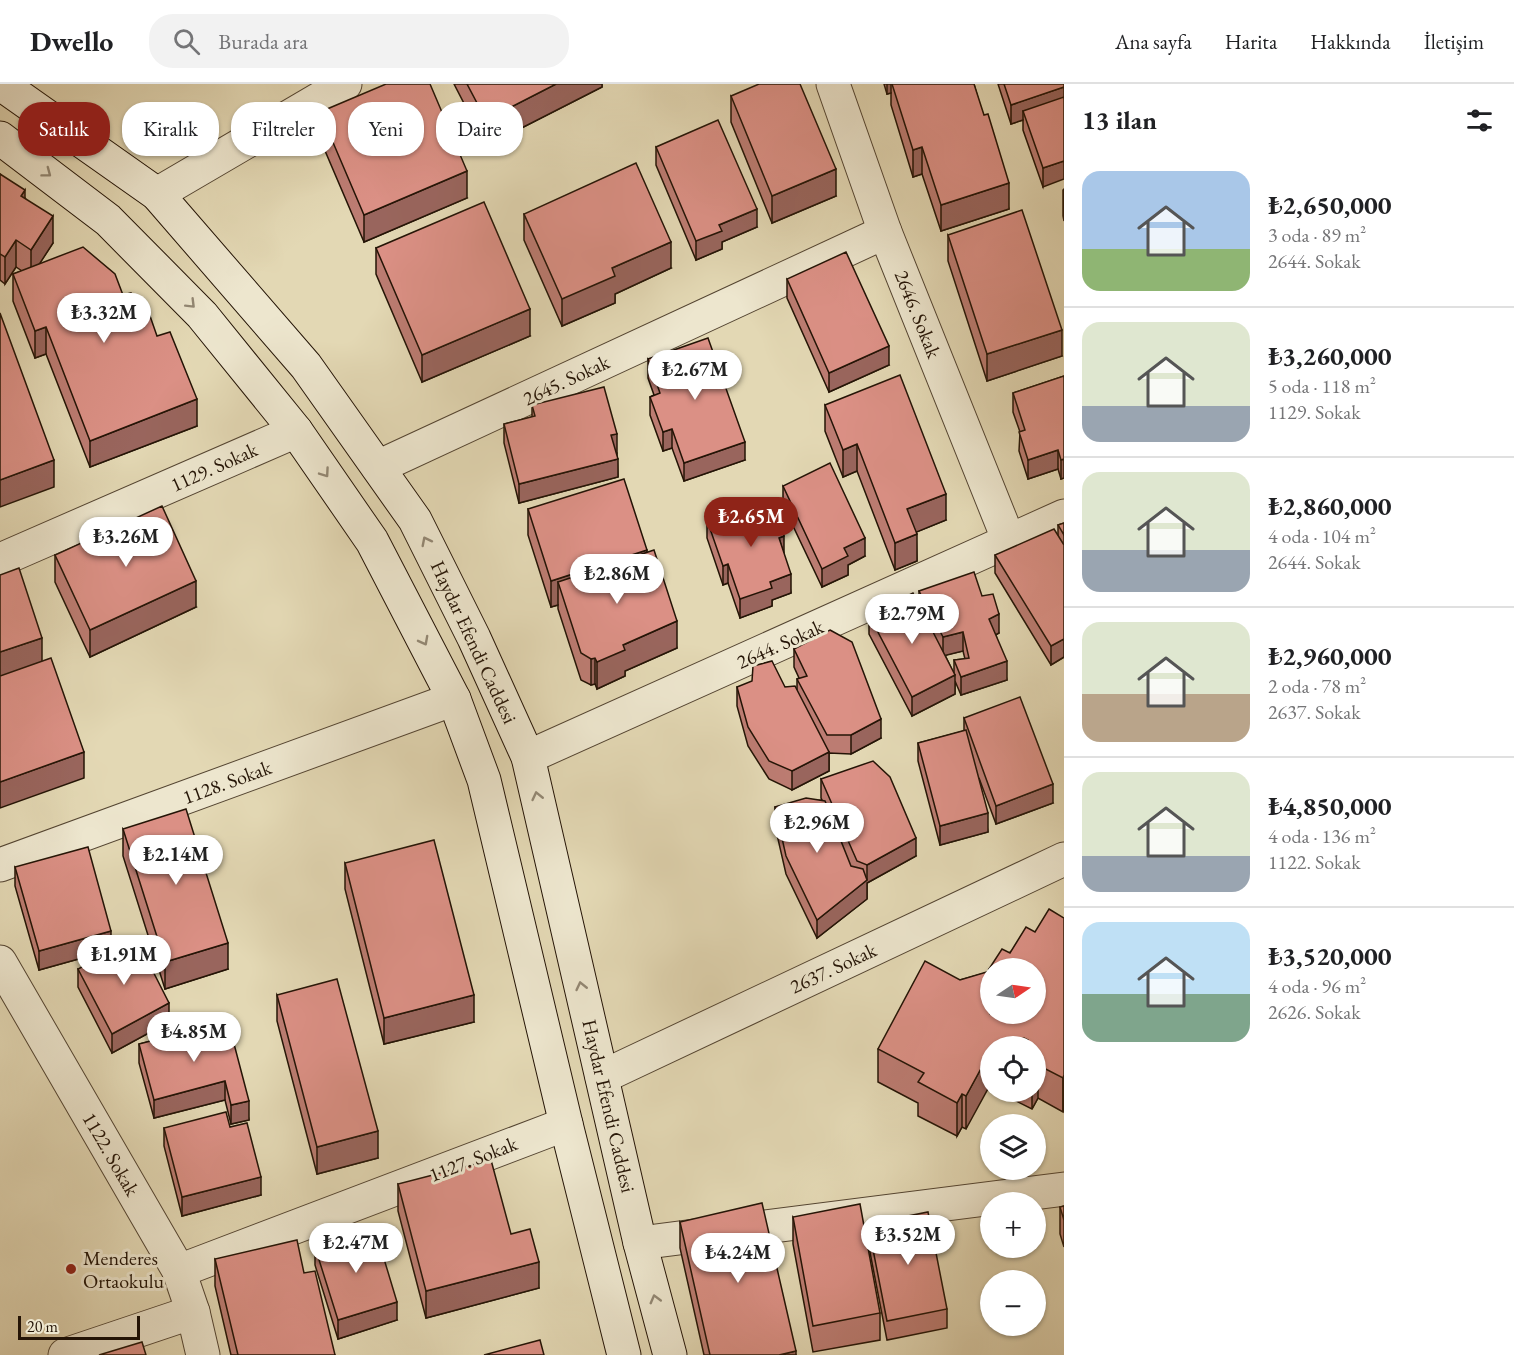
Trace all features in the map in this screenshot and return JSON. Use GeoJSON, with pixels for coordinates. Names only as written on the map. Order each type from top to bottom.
{"type":"FeatureCollection","features":[{"type":"Feature","properties":{"kind":"street","name":"Haydar Efendi Caddesi"},"geometry":{"type":"LineString","coordinates":[[1,84],[157,194],[306,366],[415,520],[474,638],[528,757],[640,1243],[670,1355]]}},
{"type":"Feature","properties":{"kind":"street"},"geometry":{"type":"LineString","coordinates":[[157,194],[345,84]]}},
{"type":"Feature","properties":{"kind":"street","name":"2646. Sokak"},"geometry":{"type":"LineString","coordinates":[[833,84],[885,232],[1009,541]]}},
{"type":"Feature","properties":{"kind":"street"},"geometry":{"type":"LineString","coordinates":[[0,138],[108,220],[202,315],[296,431],[372,541],[454,699],[484,780],[624,1355]]}},
{"type":"Feature","properties":{"kind":"street","name":"2645. Sokak"},"geometry":{"type":"LineString","coordinates":[[378,467],[885,232]]}},
{"type":"Feature","properties":{"kind":"street","name":"1129. Sokak"},"geometry":{"type":"LineString","coordinates":[[0,560],[296,431]]}},
{"type":"Feature","properties":{"kind":"street","name":"2644. Sokak"},"geometry":{"type":"LineString","coordinates":[[528,757],[1064,516]]}},
{"type":"Feature","properties":{"kind":"street","name":"1128. Sokak"},"geometry":{"type":"LineString","coordinates":[[0,865],[454,699]]}},
{"type":"Feature","properties":{"kind":"street","name":"2637. Sokak"},"geometry":{"type":"LineString","coordinates":[[602,1077],[1064,859]]}},
{"type":"Feature","properties":{"kind":"street","name":"1122. Sokak"},"geometry":{"type":"LineString","coordinates":[[0,962],[179,1271],[193,1312],[203,1355]]}},
{"type":"Feature","properties":{"kind":"street","name":"1127. Sokak"},"geometry":{"type":"LineString","coordinates":[[179,1271],[566,1124]]}},
{"type":"Feature","properties":{"kind":"street"},"geometry":{"type":"LineString","coordinates":[[640,1243],[1064,1189]]}},
{"type":"Feature","properties":{"kind":"street"},"geometry":{"type":"LineString","coordinates":[[65,1355],[193,1312]]}},
{"type":"Feature","properties":{"kind":"building"},"geometry":{"type":"Polygon","coordinates":[[[386,84],[430,84],[438,102],[436,156],[461,156],[467,171],[364,215],[336,149],[336,105],[386,84]]]}},
{"type":"Feature","properties":{"kind":"building"},"geometry":{"type":"Polygon","coordinates":[[[467,84],[556,84],[521,102],[476,102],[467,84]]]}},
{"type":"Feature","properties":{"kind":"building"},"geometry":{"type":"Polygon","coordinates":[[[759,84],[800,84],[836,169],[772,196],[731,96],[759,84]]]}},
{"type":"Feature","properties":{"kind":"building"},"geometry":{"type":"Polygon","coordinates":[[[892,84],[974,84],[984,115],[988,114],[1009,183],[941,205],[922,147],[913,150],[892,84]]]}},
{"type":"Feature","properties":{"kind":"building"},"geometry":{"type":"Polygon","coordinates":[[[1004,84],[1064,84],[1064,87],[1011,105],[1004,84]]]}},
{"type":"Feature","properties":{"kind":"building"},"geometry":{"type":"Polygon","coordinates":[[[1064,97],[1064,161],[1043,168],[1023,111],[1064,97]]]}},
{"type":"Feature","properties":{"kind":"building"},"geometry":{"type":"Polygon","coordinates":[[[718,120],[757,209],[719,225],[722,231],[696,241],[656,147],[718,120]]]}},
{"type":"Feature","properties":{"kind":"building"},"geometry":{"type":"Polygon","coordinates":[[[636,163],[671,242],[612,268],[615,276],[562,299],[524,214],[636,163]]]}},
{"type":"Feature","properties":{"kind":"building"},"geometry":{"type":"Polygon","coordinates":[[[0,174],[25,190],[21,196],[53,216],[31,250],[16,240],[5,257],[0,254],[0,174]]]}},
{"type":"Feature","properties":{"kind":"building"},"geometry":{"type":"Polygon","coordinates":[[[484,202],[530,309],[422,355],[376,248],[484,202]]]}},
{"type":"Feature","properties":{"kind":"building"},"geometry":{"type":"Polygon","coordinates":[[[1022,210],[1062,330],[987,354],[948,235],[1022,210]]]}},
{"type":"Feature","properties":{"kind":"building"},"geometry":{"type":"Polygon","coordinates":[[[83,247],[115,274],[123,295],[131,293],[142,319],[150,316],[157,336],[170,332],[197,399],[90,441],[46,327],[35,331],[13,274],[83,247]]]}},
{"type":"Feature","properties":{"kind":"building"},"geometry":{"type":"Polygon","coordinates":[[[846,252],[889,346],[829,373],[787,279],[846,252]]]}},
{"type":"Feature","properties":{"kind":"building"},"geometry":{"type":"Polygon","coordinates":[[[0,313],[54,460],[0,480],[0,313]]]}},
{"type":"Feature","properties":{"kind":"building"},"geometry":{"type":"Polygon","coordinates":[[[708,338],[745,442],[684,463],[672,429],[663,432],[650,397],[660,393],[648,359],[708,338]]]}},
{"type":"Feature","properties":{"kind":"building"},"geometry":{"type":"Polygon","coordinates":[[[900,375],[946,494],[907,509],[917,534],[895,543],[857,444],[843,450],[825,405],[900,375]]]}},
{"type":"Feature","properties":{"kind":"building"},"geometry":{"type":"Polygon","coordinates":[[[1064,376],[1064,459],[1061,460],[1058,450],[1028,460],[1019,432],[1025,430],[1013,393],[1064,376]]]}},
{"type":"Feature","properties":{"kind":"building"},"geometry":{"type":"Polygon","coordinates":[[[604,387],[617,434],[611,435],[618,459],[519,484],[504,424],[535,416],[532,405],[604,387]]]}},
{"type":"Feature","properties":{"kind":"building"},"geometry":{"type":"Polygon","coordinates":[[[830,463],[865,538],[844,548],[848,556],[822,569],[783,486],[830,463]]]}},
{"type":"Feature","properties":{"kind":"building"},"geometry":{"type":"Polygon","coordinates":[[[624,479],[647,550],[551,581],[528,509],[624,479]]]}},
{"type":"Feature","properties":{"kind":"building"},"geometry":{"type":"Polygon","coordinates":[[[766,500],[772,519],[778,517],[784,536],[779,538],[791,574],[770,582],[772,588],[740,599],[728,564],[723,566],[707,520],[766,500]]]}},
{"type":"Feature","properties":{"kind":"building"},"geometry":{"type":"Polygon","coordinates":[[[162,506],[196,581],[90,630],[55,555],[162,506]]]}},
{"type":"Feature","properties":{"kind":"building"},"geometry":{"type":"Polygon","coordinates":[[[1064,523],[1064,535],[1058,525],[1064,523]]]}},
{"type":"Feature","properties":{"kind":"building"},"geometry":{"type":"Polygon","coordinates":[[[1054,529],[1064,545],[1064,639],[1051,646],[995,555],[1054,529]]]}},
{"type":"Feature","properties":{"kind":"building"},"geometry":{"type":"Polygon","coordinates":[[[654,550],[677,621],[623,645],[625,650],[597,662],[595,658],[591,659],[581,653],[558,582],[654,550]]]}},
{"type":"Feature","properties":{"kind":"building"},"geometry":{"type":"Polygon","coordinates":[[[19,568],[42,638],[0,652],[0,575],[19,568]]]}},
{"type":"Feature","properties":{"kind":"building"},"geometry":{"type":"Polygon","coordinates":[[[974,572],[982,596],[993,594],[999,614],[989,619],[1007,661],[961,677],[954,660],[969,658],[963,632],[943,637],[919,591],[974,572]]]}},
{"type":"Feature","properties":{"kind":"building"},"geometry":{"type":"Polygon","coordinates":[[[913,593],[955,675],[912,697],[869,615],[913,593]]]}},
{"type":"Feature","properties":{"kind":"building"},"geometry":{"type":"Polygon","coordinates":[[[830,630],[852,642],[881,719],[851,735],[827,735],[797,679],[807,676],[794,649],[830,630]]]}},
{"type":"Feature","properties":{"kind":"building"},"geometry":{"type":"Polygon","coordinates":[[[51,658],[84,752],[0,782],[0,676],[51,658]]]}},
{"type":"Feature","properties":{"kind":"building"},"geometry":{"type":"Polygon","coordinates":[[[772,661],[785,687],[795,686],[829,752],[792,771],[769,761],[748,727],[737,687],[752,681],[753,666],[772,661]]]}},
{"type":"Feature","properties":{"kind":"building"},"geometry":{"type":"Polygon","coordinates":[[[1020,697],[1053,784],[996,806],[964,718],[1020,697]]]}},
{"type":"Feature","properties":{"kind":"building"},"geometry":{"type":"Polygon","coordinates":[[[966,730],[988,813],[940,826],[918,743],[966,730]]]}},
{"type":"Feature","properties":{"kind":"building"},"geometry":{"type":"Polygon","coordinates":[[[873,761],[890,777],[916,838],[867,865],[857,861],[821,779],[873,761]]]}},
{"type":"Feature","properties":{"kind":"building"},"geometry":{"type":"Polygon","coordinates":[[[806,798],[825,801],[851,866],[863,869],[867,880],[817,920],[786,856],[775,807],[806,798]]]}},
{"type":"Feature","properties":{"kind":"building"},"geometry":{"type":"Polygon","coordinates":[[[186,809],[228,943],[165,962],[123,829],[186,809]]]}},
{"type":"Feature","properties":{"kind":"building"},"geometry":{"type":"Polygon","coordinates":[[[434,840],[474,995],[384,1018],[345,863],[434,840]]]}},
{"type":"Feature","properties":{"kind":"building"},"geometry":{"type":"Polygon","coordinates":[[[88,847],[111,931],[39,951],[15,867],[88,847]]]}},
{"type":"Feature","properties":{"kind":"building"},"geometry":{"type":"Polygon","coordinates":[[[1049,909],[1064,918],[1063,1078],[1046,1069],[1046,1036],[980,1036],[980,1070],[966,1096],[962,1094],[957,1103],[918,1082],[924,1073],[878,1049],[925,961],[960,980],[980,974],[980,1024],[1046,1024],[1046,958],[996,958],[1002,949],[1010,953],[1026,927],[1035,932],[1049,909]]]}},
{"type":"Feature","properties":{"kind":"building"},"geometry":{"type":"Polygon","coordinates":[[[136,938],[169,1003],[112,1034],[78,969],[136,938]]]}},
{"type":"Feature","properties":{"kind":"building"},"geometry":{"type":"Polygon","coordinates":[[[337,979],[378,1131],[317,1147],[277,995],[337,979]]]}},
{"type":"Feature","properties":{"kind":"building"},"geometry":{"type":"Polygon","coordinates":[[[228,1021],[249,1101],[231,1105],[225,1081],[154,1100],[139,1044],[228,1021]]]}},
{"type":"Feature","properties":{"kind":"building"},"geometry":{"type":"Polygon","coordinates":[[[226,1112],[230,1127],[247,1123],[261,1177],[182,1197],[164,1128],[226,1112]]]}},
{"type":"Feature","properties":{"kind":"building"},"geometry":{"type":"Polygon","coordinates":[[[491,1160],[511,1234],[530,1229],[539,1262],[426,1291],[398,1184],[491,1160]]]}},
{"type":"Feature","properties":{"kind":"building"},"geometry":{"type":"Polygon","coordinates":[[[762,1203],[796,1351],[779,1355],[710,1355],[680,1222],[762,1203]]]}},
{"type":"Feature","properties":{"kind":"building"},"geometry":{"type":"Polygon","coordinates":[[[860,1204],[880,1313],[813,1326],[793,1217],[860,1204]]]}},
{"type":"Feature","properties":{"kind":"building"},"geometry":{"type":"Polygon","coordinates":[[[1064,1206],[1064,1220],[1060,1207],[1064,1206]]]}},
{"type":"Feature","properties":{"kind":"building"},"geometry":{"type":"Polygon","coordinates":[[[928,1212],[947,1309],[887,1321],[868,1224],[928,1212]]]}},
{"type":"Feature","properties":{"kind":"building"},"geometry":{"type":"Polygon","coordinates":[[[375,1229],[397,1302],[338,1320],[315,1247],[375,1229]]]}},
{"type":"Feature","properties":{"kind":"building"},"geometry":{"type":"Polygon","coordinates":[[[297,1240],[304,1273],[315,1271],[335,1355],[238,1355],[215,1259],[297,1240]]]}},
{"type":"Feature","properties":{"kind":"building"},"geometry":{"type":"Polygon","coordinates":[[[540,1340],[544,1355],[484,1355],[540,1340]]]}},
{"type":"Feature","properties":{"kind":"building"},"geometry":{"type":"Polygon","coordinates":[[[142,1342],[146,1355],[99,1355],[142,1342]]]}},
{"type":"Feature","properties":{"kind":"place","name":"Menderes Ortaokulu"},"geometry":{"type":"Point","coordinates":[71,1269]}}]}
